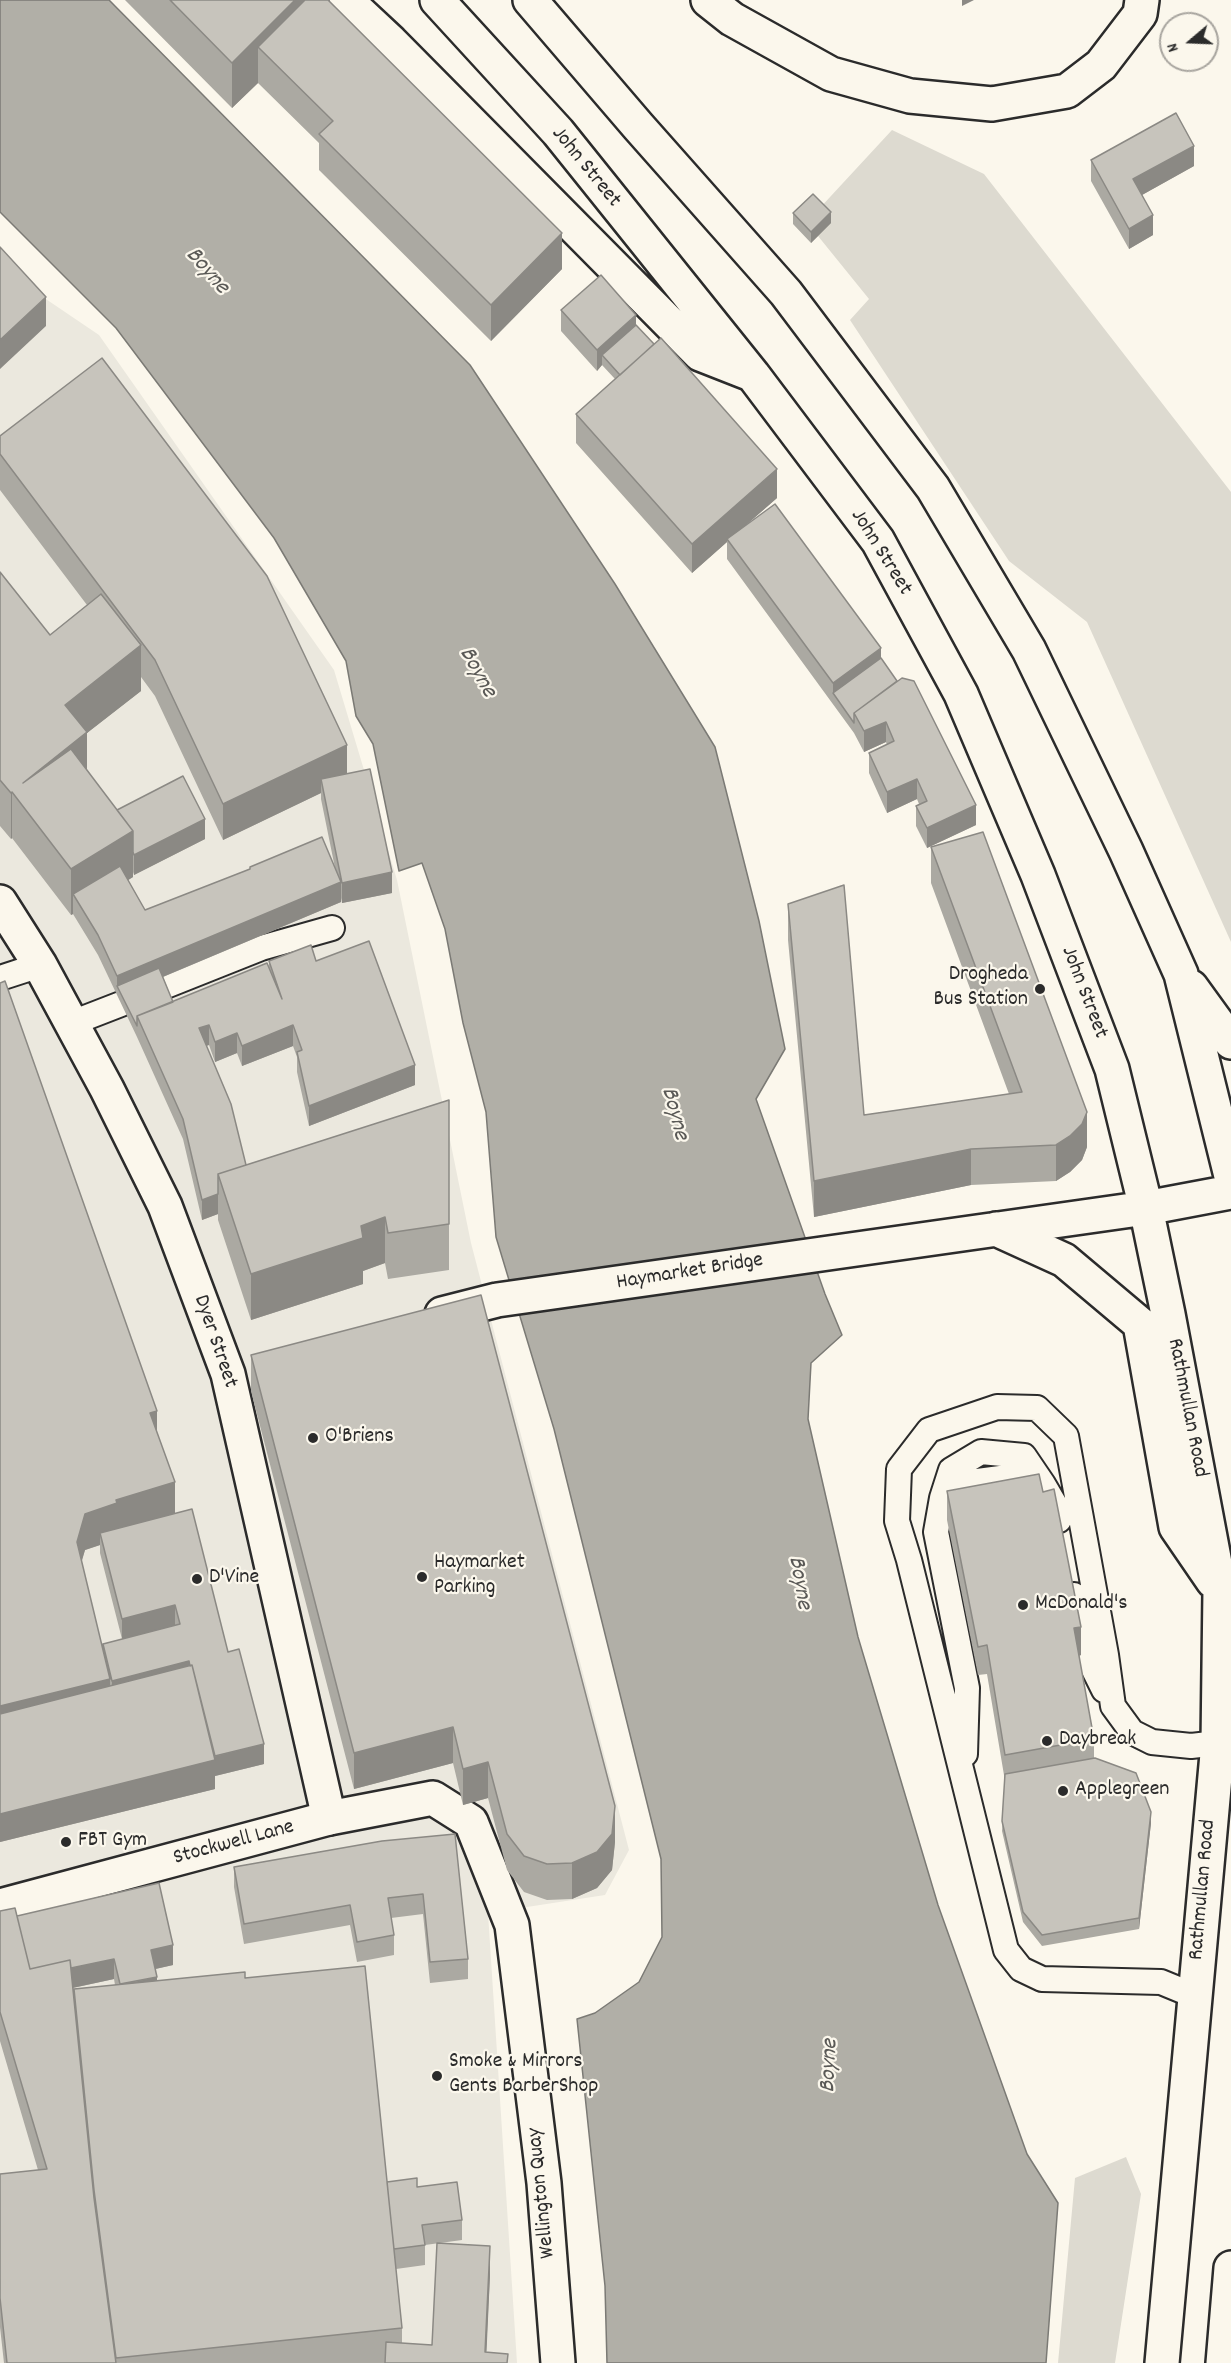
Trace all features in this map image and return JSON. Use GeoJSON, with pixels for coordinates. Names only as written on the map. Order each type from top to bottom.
{"type":"FeatureCollection","features":[{"type":"Feature","properties":{"kind":"main road"},"geometry":{"type":"LineString","coordinates":[[346,0],[391,42],[700,354],[753,375]]}},
{"type":"Feature","properties":{"kind":"main road","name":"John Street"},"geometry":{"type":"LineString","coordinates":[[437,0],[558,132],[753,375],[878,541],[961,694],[1038,875],[1112,1069],[1146,1208]]}},
{"type":"Feature","properties":{"kind":"main road"},"geometry":{"type":"LineString","coordinates":[[530,0],[786,293],[933,488],[1029,650],[1126,851],[1181,974],[1231,1176]]}},
{"type":"Feature","properties":{"kind":"main road"},"geometry":{"type":"LineString","coordinates":[[708,0],[732,19],[831,74],[910,96],[992,104],[1067,91],[1101,65],[1140,14],[1142,0]]}},
{"type":"Feature","properties":{"kind":"main road","name":"Dyer Street"},"geometry":{"type":"LineString","coordinates":[[0,902],[40,965],[72,1023],[165,1206],[228,1374],[329,1818]]}},
{"type":"Feature","properties":{"kind":"main road"},"geometry":{"type":"LineString","coordinates":[[1181,974],[1231,1042]]}},
{"type":"Feature","properties":{"kind":"main road","name":"Haymarket Bridge"},"geometry":{"type":"LineString","coordinates":[[408,1323],[497,1300],[1146,1208],[1231,1192]]}},
{"type":"Feature","properties":{"kind":"main road","name":"Rathmullan Road"},"geometry":{"type":"LineString","coordinates":[[1146,1208],[1220,1590],[1218,1743],[1162,2363]]}},
{"type":"Feature","properties":{"kind":"main road"},"geometry":{"type":"LineString","coordinates":[[996,1229],[1064,1260],[1140,1324],[1176,1527],[1220,1590]]}},
{"type":"Feature","properties":{"kind":"main road"},"geometry":{"type":"LineString","coordinates":[[228,1374],[260,1364]]}},
{"type":"Feature","properties":{"kind":"main road","name":"Wellington Quay"},"geometry":{"type":"LineString","coordinates":[[329,1818],[433,1798],[471,1822],[512,1925],[544,2182],[558,2363]]}},
{"type":"Feature","properties":{"kind":"main road","name":"Stockwell Lane"},"geometry":{"type":"LineString","coordinates":[[0,1906],[329,1818]]}},
{"type":"Feature","properties":{"kind":"main road"},"geometry":{"type":"LineString","coordinates":[[1223,2363],[1231,2268]]}},
{"type":"Feature","properties":{"kind":"lane"},"geometry":{"type":"LineString","coordinates":[[163,987],[261,948],[332,928]]}},
{"type":"Feature","properties":{"kind":"lane"},"geometry":{"type":"LineString","coordinates":[[0,978],[40,965]]}},
{"type":"Feature","properties":{"kind":"lane"},"geometry":{"type":"LineString","coordinates":[[72,1023],[121,1004]]}},
{"type":"Feature","properties":{"kind":"lane"},"geometry":{"type":"LineString","coordinates":[[1113,1706],[1106,1655],[1066,1436],[1037,1408],[997,1407],[929,1430],[899,1469],[897,1521],[912,1571],[1006,1950],[1021,1969],[1042,1979],[1161,1982],[1195,1996]]}},
{"type":"Feature","properties":{"kind":"lane"},"geometry":{"type":"LineString","coordinates":[[964,1783],[967,1688],[936,1532],[942,1498],[970,1482],[1016,1476],[1043,1484],[1057,1508],[1086,1654],[1113,1706],[1132,1732],[1152,1742],[1191,1746],[1218,1743]]}},
{"type":"Feature","properties":{"kind":"shaded area"},"geometry":{"type":"Polygon","coordinates":[[[892,130],[984,174],[1231,492],[1231,942],[1087,622],[1009,561],[850,320],[869,299],[818,236],[818,210],[892,130]]]}},
{"type":"Feature","properties":{"kind":"shaded area"},"geometry":{"type":"Polygon","coordinates":[[[0,268],[99,335],[334,670],[397,880],[471,1243],[629,1850],[605,1895],[488,1913],[517,2363],[0,2363],[0,268]]]}},
{"type":"Feature","properties":{"kind":"shaded area"},"geometry":{"type":"Polygon","coordinates":[[[1126,2157],[1141,2194],[1115,2363],[1058,2363],[1075,2178],[1126,2157]]]}},
{"type":"Feature","properties":{"kind":"water","name":"Boyne"},"geometry":{"type":"Polygon","coordinates":[[[0,0],[109,0],[470,365],[615,584],[715,747],[759,921],[785,1049],[756,1099],[825,1294],[842,1335],[811,1363],[808,1419],[858,1637],[938,1905],[1027,2154],[1058,2203],[1046,2363],[607,2363],[605,2286],[577,2019],[595,2013],[639,1982],[662,1937],[661,1859],[554,1429],[496,1237],[486,1112],[463,1023],[445,929],[422,863],[399,871],[373,744],[356,716],[346,661],[274,538],[116,328],[0,212],[0,0]]]}},
{"type":"Feature","properties":{"kind":"building"},"geometry":{"type":"Polygon","coordinates":[[[170,0],[295,0],[232,63],[170,0]]]}},
{"type":"Feature","properties":{"kind":"building"},"geometry":{"type":"Polygon","coordinates":[[[305,0],[328,0],[562,233],[491,305],[319,134],[333,121],[258,47],[305,0]]]}},
{"type":"Feature","properties":{"kind":"building"},"geometry":{"type":"Polygon","coordinates":[[[1176,113],[1194,146],[1133,179],[1153,215],[1129,229],[1091,160],[1176,113]]]}},
{"type":"Feature","properties":{"kind":"building"},"geometry":{"type":"Polygon","coordinates":[[[813,194],[831,212],[811,232],[793,213],[813,194]]]}},
{"type":"Feature","properties":{"kind":"building"},"geometry":{"type":"Polygon","coordinates":[[[0,247],[46,297],[0,340],[0,247]]]}},
{"type":"Feature","properties":{"kind":"building"},"geometry":{"type":"Polygon","coordinates":[[[601,275],[636,315],[597,350],[561,310],[601,275]]]}},
{"type":"Feature","properties":{"kind":"building"},"geometry":{"type":"Polygon","coordinates":[[[636,325],[654,344],[620,375],[602,355],[636,325]]]}},
{"type":"Feature","properties":{"kind":"building"},"geometry":{"type":"Polygon","coordinates":[[[661,338],[777,469],[692,544],[576,414],[661,338]]]}},
{"type":"Feature","properties":{"kind":"building"},"geometry":{"type":"Polygon","coordinates":[[[102,358],[267,576],[347,745],[223,804],[155,660],[0,454],[0,436],[102,358]]]}},
{"type":"Feature","properties":{"kind":"building"},"geometry":{"type":"Polygon","coordinates":[[[775,504],[881,648],[833,683],[727,539],[775,504]]]}},
{"type":"Feature","properties":{"kind":"building"},"geometry":{"type":"Polygon","coordinates":[[[0,572],[50,635],[101,594],[141,645],[65,705],[87,732],[23,783],[71,749],[133,831],[71,869],[12,792],[0,780],[0,572]]]}},
{"type":"Feature","properties":{"kind":"building"},"geometry":{"type":"Polygon","coordinates":[[[881,658],[897,681],[854,713],[854,723],[833,693],[881,658]]]}},
{"type":"Feature","properties":{"kind":"building"},"geometry":{"type":"Polygon","coordinates":[[[902,678],[914,681],[976,805],[927,828],[916,806],[927,801],[917,779],[887,792],[869,753],[894,741],[886,722],[864,731],[854,713],[902,678]]]}},
{"type":"Feature","properties":{"kind":"building"},"geometry":{"type":"Polygon","coordinates":[[[370,769],[392,872],[342,883],[321,779],[370,769]]]}},
{"type":"Feature","properties":{"kind":"building"},"geometry":{"type":"Polygon","coordinates":[[[183,776],[205,819],[134,855],[133,831],[117,810],[183,776]]]}},
{"type":"Feature","properties":{"kind":"building"},"geometry":{"type":"Polygon","coordinates":[[[983,832],[1087,1112],[1082,1124],[1056,1145],[971,1149],[814,1181],[788,904],[844,885],[864,1115],[1022,1092],[931,847],[983,832]]]}},
{"type":"Feature","properties":{"kind":"building"},"geometry":{"type":"Polygon","coordinates":[[[322,837],[341,882],[117,976],[98,935],[73,894],[120,866],[145,910],[250,869],[250,867],[322,837]]]}},
{"type":"Feature","properties":{"kind":"building"},"geometry":{"type":"Polygon","coordinates":[[[369,941],[415,1065],[309,1106],[297,1052],[302,1050],[293,1025],[242,1046],[237,1033],[215,1042],[209,1025],[199,1028],[231,1104],[246,1165],[218,1174],[218,1194],[202,1200],[183,1119],[137,1016],[267,963],[282,999],[269,961],[311,945],[316,961],[369,941]]]}},
{"type":"Feature","properties":{"kind":"building"},"geometry":{"type":"Polygon","coordinates":[[[159,968],[173,1002],[137,1016],[137,1026],[117,986],[159,968]]]}},
{"type":"Feature","properties":{"kind":"building"},"geometry":{"type":"Polygon","coordinates":[[[5,981],[157,1411],[150,1413],[175,1482],[116,1500],[117,1503],[85,1514],[77,1542],[110,1679],[0,1706],[0,983],[5,981]]]}},
{"type":"Feature","properties":{"kind":"building"},"geometry":{"type":"Polygon","coordinates":[[[449,1100],[449,1224],[388,1233],[385,1217],[361,1226],[363,1238],[251,1274],[218,1174],[449,1100]]]}},
{"type":"Feature","properties":{"kind":"building","name":"Haymarket Parking"},"geometry":{"type":"Polygon","coordinates":[[[481,1295],[615,1806],[612,1834],[597,1852],[572,1863],[547,1864],[524,1856],[507,1834],[488,1762],[463,1769],[453,1727],[354,1753],[251,1355],[481,1295]]]}},
{"type":"Feature","properties":{"kind":"building"},"geometry":{"type":"Polygon","coordinates":[[[1039,1474],[1043,1492],[1054,1489],[1081,1627],[1074,1628],[1094,1739],[1005,1755],[987,1645],[978,1647],[947,1491],[1039,1474]]]}},
{"type":"Feature","properties":{"kind":"building"},"geometry":{"type":"Polygon","coordinates":[[[192,1509],[228,1652],[239,1649],[264,1744],[215,1756],[192,1665],[190,1666],[189,1661],[112,1681],[103,1644],[180,1624],[175,1605],[122,1619],[100,1533],[192,1509]]]}},
{"type":"Feature","properties":{"kind":"building"},"geometry":{"type":"Polygon","coordinates":[[[192,1665],[215,1760],[0,1814],[0,1714],[192,1665]]]}},
{"type":"Feature","properties":{"kind":"building"},"geometry":{"type":"Polygon","coordinates":[[[1095,1758],[1136,1773],[1151,1812],[1139,1918],[1042,1935],[1023,1912],[1002,1821],[1005,1774],[1095,1758]]]}},
{"type":"Feature","properties":{"kind":"building"},"geometry":{"type":"Polygon","coordinates":[[[455,1834],[468,1959],[430,1962],[423,1894],[388,1898],[394,1935],[357,1942],[350,1905],[244,1924],[234,1867],[382,1841],[455,1834]]]}},
{"type":"Feature","properties":{"kind":"building"},"geometry":{"type":"Polygon","coordinates":[[[159,1883],[173,1945],[151,1950],[157,1977],[120,1984],[114,1959],[71,1968],[70,1960],[30,1969],[17,1916],[159,1883]]]}},
{"type":"Feature","properties":{"kind":"building"},"geometry":{"type":"Polygon","coordinates":[[[15,1908],[30,1969],[70,1960],[94,2198],[116,2363],[7,2363],[0,2298],[0,2174],[47,2169],[0,2012],[0,1911],[15,1908]]]}},
{"type":"Feature","properties":{"kind":"building"},"geometry":{"type":"Polygon","coordinates":[[[365,1966],[402,2328],[116,2358],[94,2190],[74,1989],[245,1972],[245,1978],[365,1966]]]}},
{"type":"Feature","properties":{"kind":"building"},"geometry":{"type":"Polygon","coordinates":[[[417,2178],[417,2187],[457,2182],[462,2220],[422,2225],[425,2245],[394,2249],[387,2182],[417,2178]]]}},
{"type":"Feature","properties":{"kind":"building"},"geometry":{"type":"Polygon","coordinates":[[[437,2243],[490,2246],[485,2352],[508,2354],[507,2363],[385,2363],[386,2342],[432,2345],[437,2243]]]}},
{"type":"Feature","properties":{"kind":"place","name":"Drogheda Bus Station"},"geometry":{"type":"Point","coordinates":[1040,989]}},
{"type":"Feature","properties":{"kind":"place","name":"O'Briens"},"geometry":{"type":"Point","coordinates":[313,1438]}},
{"type":"Feature","properties":{"kind":"place","name":"Haymarket Parking"},"geometry":{"type":"Point","coordinates":[422,1577]}},
{"type":"Feature","properties":{"kind":"place","name":"D'Vine"},"geometry":{"type":"Point","coordinates":[197,1579]}},
{"type":"Feature","properties":{"kind":"place","name":"McDonald's"},"geometry":{"type":"Point","coordinates":[1023,1605]}},
{"type":"Feature","properties":{"kind":"place","name":"Daybreak"},"geometry":{"type":"Point","coordinates":[1047,1741]}},
{"type":"Feature","properties":{"kind":"place","name":"Applegreen"},"geometry":{"type":"Point","coordinates":[1063,1791]}},
{"type":"Feature","properties":{"kind":"place","name":"FBT Gym"},"geometry":{"type":"Point","coordinates":[66,1842]}},
{"type":"Feature","properties":{"kind":"place","name":"Smoke & Mirrors Gents BarberShop"},"geometry":{"type":"Point","coordinates":[437,2076]}}]}
